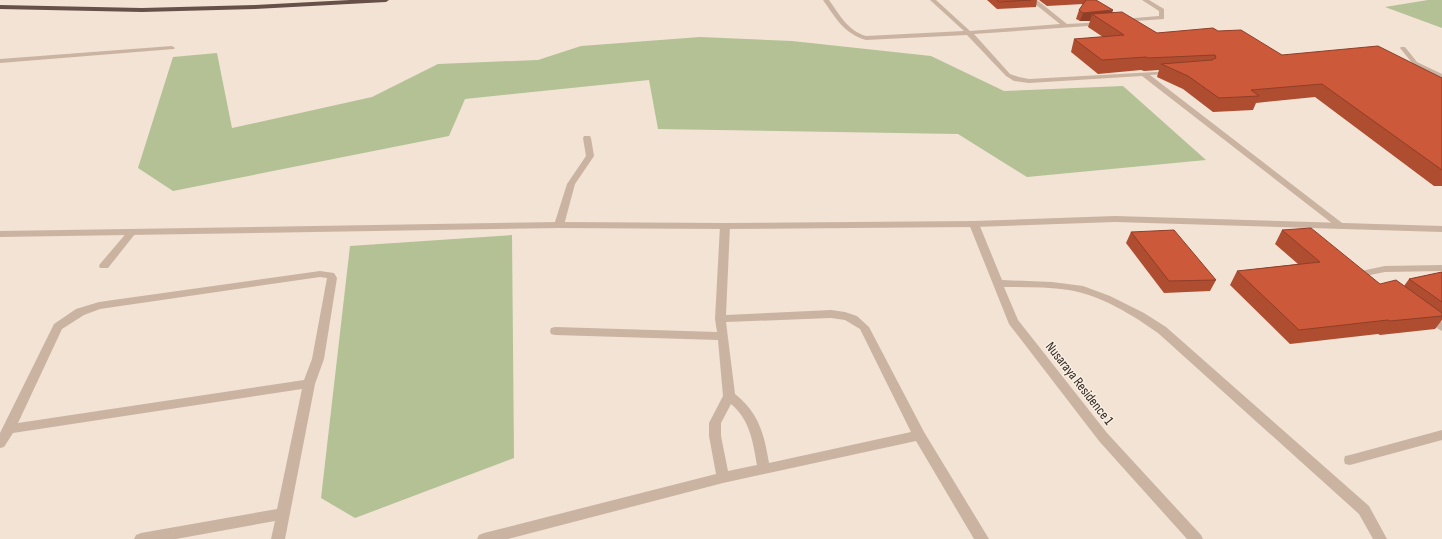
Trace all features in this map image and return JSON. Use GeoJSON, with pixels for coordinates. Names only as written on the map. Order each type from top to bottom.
{"type":"FeatureCollection","features":[{"type":"Feature","properties":{"kind":"highway"},"geometry":{"type":"LineString","coordinates":[[0,8],[142,10],[386,0]]}},
{"type":"Feature","properties":{"kind":"street"},"geometry":{"type":"LineString","coordinates":[[826,0],[850,32],[859,37],[876,38],[969,33],[1106,23]]}},
{"type":"Feature","properties":{"kind":"street"},"geometry":{"type":"LineString","coordinates":[[933,0],[969,33],[1008,75],[1017,79],[1029,81],[1176,72]]}},
{"type":"Feature","properties":{"kind":"street"},"geometry":{"type":"LineString","coordinates":[[1033,0],[1066,26]]}},
{"type":"Feature","properties":{"kind":"street"},"geometry":{"type":"LineString","coordinates":[[1114,22],[1162,18],[1162,10],[1145,0]]}},
{"type":"Feature","properties":{"kind":"street"},"geometry":{"type":"LineString","coordinates":[[0,61],[172,48]]}},
{"type":"Feature","properties":{"kind":"street"},"geometry":{"type":"LineString","coordinates":[[1403,48],[1415,62],[1442,77]]}},
{"type":"Feature","properties":{"kind":"street"},"geometry":{"type":"LineString","coordinates":[[1144,74],[1341,226]]}},
{"type":"Feature","properties":{"kind":"street"},"geometry":{"type":"LineString","coordinates":[[559,225],[571,184],[590,156],[587,138]]}},
{"type":"Feature","properties":{"kind":"street"},"geometry":{"type":"LineString","coordinates":[[0,234],[559,225],[725,226],[974,224],[1115,219],[1442,229]]}},
{"type":"Feature","properties":{"kind":"street","name":"Nusaraya Residence 1"},"geometry":{"type":"LineString","coordinates":[[974,224],[1013,321],[1103,437],[1196,539]]}},
{"type":"Feature","properties":{"kind":"street"},"geometry":{"type":"LineString","coordinates":[[1300,225],[1312,234]]}},
{"type":"Feature","properties":{"kind":"street"},"geometry":{"type":"LineString","coordinates":[[724,478],[715,436],[715,422],[728,396],[723,336],[720,319],[725,226]]}},
{"type":"Feature","properties":{"kind":"street"},"geometry":{"type":"LineString","coordinates":[[104,266],[132,232]]}},
{"type":"Feature","properties":{"kind":"street"},"geometry":{"type":"LineString","coordinates":[[1378,282],[1362,271],[1393,268],[1442,268]]}},
{"type":"Feature","properties":{"kind":"street"},"geometry":{"type":"LineString","coordinates":[[0,443],[9,429],[58,326],[80,312],[107,305],[327,274],[330,275],[332,278],[318,359],[310,384],[278,539]]}},
{"type":"Feature","properties":{"kind":"street"},"geometry":{"type":"LineString","coordinates":[[997,283],[1054,286],[1084,290],[1106,298],[1143,317],[1162,330],[1364,510],[1380,539]]}},
{"type":"Feature","properties":{"kind":"street"},"geometry":{"type":"LineString","coordinates":[[720,319],[831,314],[849,316],[856,320],[864,327],[919,435],[982,539]]}},
{"type":"Feature","properties":{"kind":"street"},"geometry":{"type":"LineString","coordinates":[[1423,314],[1442,327]]}},
{"type":"Feature","properties":{"kind":"street"},"geometry":{"type":"LineString","coordinates":[[555,331],[723,336]]}},
{"type":"Feature","properties":{"kind":"street"},"geometry":{"type":"LineString","coordinates":[[9,429],[310,384]]}},
{"type":"Feature","properties":{"kind":"street"},"geometry":{"type":"LineString","coordinates":[[728,396],[744,409],[752,421],[756,432],[764,469]]}},
{"type":"Feature","properties":{"kind":"street"},"geometry":{"type":"LineString","coordinates":[[484,539],[724,478],[919,435]]}},
{"type":"Feature","properties":{"kind":"street"},"geometry":{"type":"LineString","coordinates":[[1350,460],[1442,435]]}},
{"type":"Feature","properties":{"kind":"street"},"geometry":{"type":"LineString","coordinates":[[141,539],[284,514]]}},
{"type":"Feature","properties":{"kind":"green space"},"geometry":{"type":"Polygon","coordinates":[[[1428,0],[1442,0],[1442,28],[1385,7],[1428,0]]]}},
{"type":"Feature","properties":{"kind":"green space"},"geometry":{"type":"Polygon","coordinates":[[[700,37],[792,41],[931,56],[1004,91],[1123,86],[1206,160],[1027,177],[958,134],[658,129],[649,80],[465,99],[449,136],[173,191],[138,168],[173,57],[217,53],[232,128],[372,97],[438,64],[538,60],[581,46],[700,37]]]}},
{"type":"Feature","properties":{"kind":"green space"},"geometry":{"type":"Polygon","coordinates":[[[512,235],[514,458],[355,518],[321,498],[350,246],[512,235]]]}},
{"type":"Feature","properties":{"kind":"building"},"geometry":{"type":"Polygon","coordinates":[[[997,0],[1031,0],[999,2],[997,0]]]}},
{"type":"Feature","properties":{"kind":"building"},"geometry":{"type":"Polygon","coordinates":[[[1086,0],[1096,0],[1113,10],[1083,13],[1079,10],[1086,0]]]}},
{"type":"Feature","properties":{"kind":"building"},"geometry":{"type":"Polygon","coordinates":[[[1122,12],[1157,33],[1213,28],[1218,31],[1241,30],[1282,55],[1378,46],[1442,78],[1442,170],[1322,84],[1251,90],[1259,96],[1219,98],[1188,76],[1161,64],[1212,60],[1216,58],[1215,55],[1102,60],[1074,39],[1124,35],[1092,14],[1122,12]]]}},
{"type":"Feature","properties":{"kind":"building"},"geometry":{"type":"Polygon","coordinates":[[[1311,228],[1380,284],[1396,280],[1442,313],[1442,316],[1388,320],[1299,330],[1237,271],[1320,262],[1282,230],[1311,228]]]}},
{"type":"Feature","properties":{"kind":"building"},"geometry":{"type":"Polygon","coordinates":[[[1174,230],[1216,280],[1169,281],[1131,232],[1174,230]]]}},
{"type":"Feature","properties":{"kind":"building"},"geometry":{"type":"Polygon","coordinates":[[[1442,272],[1442,302],[1409,279],[1442,272]]]}}]}
